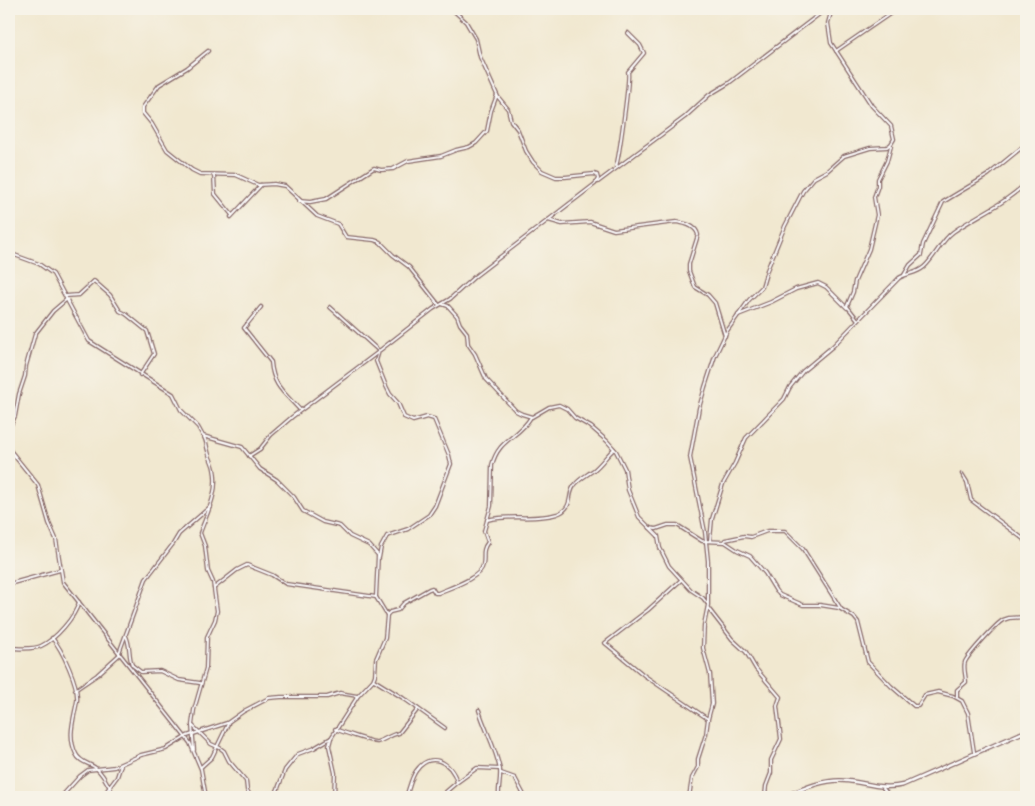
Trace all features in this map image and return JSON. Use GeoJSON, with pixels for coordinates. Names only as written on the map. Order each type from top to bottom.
{"type":"FeatureCollection","features":[{"type":"Feature","properties":{"kind":"street"},"geometry":{"type":"LineString","coordinates":[[452,9],[466,22],[476,39],[480,57],[497,95],[508,109],[511,122],[519,132],[527,153],[538,167],[560,178],[594,174],[598,178],[596,183]]}},
{"type":"Feature","properties":{"kind":"street"},"geometry":{"type":"LineString","coordinates":[[249,456],[260,449],[271,435],[300,410],[439,305],[450,299],[474,277],[615,168],[686,117],[709,95],[826,9]]}},
{"type":"Feature","properties":{"kind":"street"},"geometry":{"type":"LineString","coordinates":[[832,9],[828,28],[830,40],[872,106],[885,118],[893,129],[894,139],[887,161],[878,179],[878,186],[874,197],[877,215],[869,249],[854,281],[848,308]]}},
{"type":"Feature","properties":{"kind":"street"},"geometry":{"type":"LineString","coordinates":[[836,51],[897,9]]}},
{"type":"Feature","properties":{"kind":"street"},"geometry":{"type":"LineString","coordinates":[[615,168],[620,152],[630,78],[628,72],[644,52],[628,33]]}},
{"type":"Feature","properties":{"kind":"street"},"geometry":{"type":"LineString","coordinates":[[208,51],[187,68],[159,85],[143,107],[143,111],[160,141],[171,154],[198,173],[239,176],[261,185],[284,185],[299,201],[320,218],[338,224],[346,237],[372,239],[380,242],[409,267],[439,305],[448,306],[458,318],[467,333],[468,344],[475,354],[486,379],[518,413],[532,417]]}},
{"type":"Feature","properties":{"kind":"street"},"geometry":{"type":"LineString","coordinates":[[299,201],[310,202],[326,199],[373,168],[381,170],[393,169],[408,161],[441,156],[476,143],[487,131],[497,95]]}},
{"type":"Feature","properties":{"kind":"street"},"geometry":{"type":"LineString","coordinates":[[689,797],[692,778],[696,771],[706,734],[712,699],[710,674],[703,648],[704,625],[708,606],[708,561],[690,451],[701,402],[715,356],[738,314],[762,287],[767,270],[789,218],[803,191],[811,181],[827,171],[844,156],[870,148],[887,147],[891,144]]}},
{"type":"Feature","properties":{"kind":"street"},"geometry":{"type":"LineString","coordinates":[[904,275],[910,265],[922,254],[923,244],[943,202],[988,175],[1026,144]]}},
{"type":"Feature","properties":{"kind":"street"},"geometry":{"type":"LineString","coordinates":[[214,175],[216,194],[232,216],[261,185]]}},
{"type":"Feature","properties":{"kind":"street"},"geometry":{"type":"LineString","coordinates":[[710,541],[712,518],[723,484],[746,438],[784,399],[790,387],[803,371],[829,350],[892,284],[904,275],[919,271],[929,262],[950,234],[1002,202],[1026,182]]}},
{"type":"Feature","properties":{"kind":"street"},"geometry":{"type":"LineString","coordinates":[[548,220],[562,224],[590,222],[614,230],[676,222],[695,228],[698,234],[688,264],[690,275],[694,287],[715,303],[725,336]]}},
{"type":"Feature","properties":{"kind":"street"},"geometry":{"type":"LineString","coordinates":[[9,253],[30,260],[50,270],[89,341],[114,355],[140,375],[173,394],[181,410],[198,427],[207,443],[207,450],[215,473],[215,486],[211,506],[200,534],[205,546],[206,563],[214,588],[217,615],[207,638],[206,668],[194,710],[192,725],[194,750]]}},
{"type":"Feature","properties":{"kind":"street"},"geometry":{"type":"LineString","coordinates":[[9,429],[15,416],[35,334],[66,298],[79,295],[94,282],[110,295],[120,311],[147,331],[154,354],[140,375]]}},
{"type":"Feature","properties":{"kind":"street"},"geometry":{"type":"LineString","coordinates":[[738,314],[772,302],[796,288],[818,283],[826,287],[858,320]]}},
{"type":"Feature","properties":{"kind":"street"},"geometry":{"type":"LineString","coordinates":[[261,307],[244,328],[270,362],[278,388],[300,410]]}},
{"type":"Feature","properties":{"kind":"street"},"geometry":{"type":"LineString","coordinates":[[330,307],[379,351]]}},
{"type":"Feature","properties":{"kind":"street"},"geometry":{"type":"LineString","coordinates":[[334,797],[334,770],[329,746],[331,738],[335,729],[358,696],[373,680],[376,659],[385,638],[387,615],[376,597],[379,558],[383,542],[387,536],[404,531],[432,511],[451,464],[434,419],[427,417],[410,421],[404,417],[398,403],[390,394],[378,370],[376,361],[379,351]]}},
{"type":"Feature","properties":{"kind":"street"},"geometry":{"type":"LineString","coordinates":[[387,615],[398,610],[404,603],[428,589],[432,588],[436,593],[479,573],[484,564],[483,551],[488,542],[484,530],[491,506],[492,465],[496,453],[506,441],[524,428],[532,417],[549,406],[559,405],[575,418],[591,427],[614,449],[625,469],[628,490],[639,518],[659,538],[660,548],[667,562],[692,592],[704,599],[732,639],[746,652],[756,669],[780,697],[777,706],[781,739],[771,760],[771,773],[766,786],[765,797]]}},
{"type":"Feature","properties":{"kind":"street"},"geometry":{"type":"LineString","coordinates":[[203,436],[243,448],[260,469],[277,480],[291,494],[303,511],[323,522],[340,526],[350,536],[369,545],[379,558]]}},
{"type":"Feature","properties":{"kind":"street"},"geometry":{"type":"LineString","coordinates":[[9,448],[38,485],[46,508],[48,521],[56,539],[63,582],[194,750],[201,767],[206,797]]}},
{"type":"Feature","properties":{"kind":"street"},"geometry":{"type":"LineString","coordinates":[[488,520],[502,517],[520,518],[552,515],[562,512],[569,504],[574,486],[614,449]]}},
{"type":"Feature","properties":{"kind":"street"},"geometry":{"type":"LineString","coordinates":[[962,474],[967,482],[971,500],[1026,541]]}},
{"type":"Feature","properties":{"kind":"street"},"geometry":{"type":"LineString","coordinates":[[75,690],[91,679],[119,653],[144,582],[179,534],[211,506]]}},
{"type":"Feature","properties":{"kind":"street"},"geometry":{"type":"LineString","coordinates":[[650,528],[656,529],[668,525],[677,525],[699,540],[706,541],[752,537],[767,531],[786,532],[803,549],[841,609]]}},
{"type":"Feature","properties":{"kind":"street"},"geometry":{"type":"LineString","coordinates":[[723,541],[750,556],[765,573],[780,595],[803,605],[820,604],[841,609],[857,620],[869,664],[914,706],[917,706],[924,696],[929,693],[938,692],[957,698],[964,703],[968,713],[975,755]]}},
{"type":"Feature","properties":{"kind":"street"},"geometry":{"type":"LineString","coordinates":[[214,588],[237,570],[247,565],[272,575],[286,584],[376,597]]}},
{"type":"Feature","properties":{"kind":"street"},"geometry":{"type":"LineString","coordinates":[[9,584],[60,570]]}},
{"type":"Feature","properties":{"kind":"street"},"geometry":{"type":"LineString","coordinates":[[682,580],[648,610],[605,643],[645,676],[708,720]]}},
{"type":"Feature","properties":{"kind":"street"},"geometry":{"type":"LineString","coordinates":[[76,611],[79,602]]}},
{"type":"Feature","properties":{"kind":"street"},"geometry":{"type":"LineString","coordinates":[[9,648],[37,647],[62,630],[82,606]]}},
{"type":"Feature","properties":{"kind":"street"},"geometry":{"type":"LineString","coordinates":[[957,698],[956,692],[966,682],[965,663],[975,648],[1003,620],[1026,617]]}},
{"type":"Feature","properties":{"kind":"street"},"geometry":{"type":"LineString","coordinates":[[126,636],[130,646],[133,670]]}},
{"type":"Feature","properties":{"kind":"street"},"geometry":{"type":"LineString","coordinates":[[52,638],[66,660],[75,690],[77,701],[71,733],[75,752],[82,761],[96,768],[116,797]]}},
{"type":"Feature","properties":{"kind":"street"},"geometry":{"type":"LineString","coordinates":[[132,666],[141,672],[160,671],[179,680],[201,684]]}},
{"type":"Feature","properties":{"kind":"street"},"geometry":{"type":"LineString","coordinates":[[373,680],[445,728]]}},
{"type":"Feature","properties":{"kind":"street"},"geometry":{"type":"LineString","coordinates":[[61,797],[88,770],[121,765],[141,755],[166,749],[185,737],[230,721],[244,711],[272,698],[327,697],[340,693],[358,696]]}},
{"type":"Feature","properties":{"kind":"street"},"geometry":{"type":"LineString","coordinates":[[335,729],[377,742],[391,734],[399,733],[418,710]]}},
{"type":"Feature","properties":{"kind":"street"},"geometry":{"type":"LineString","coordinates":[[479,710],[494,745],[500,768],[499,797]]}},
{"type":"Feature","properties":{"kind":"street"},"geometry":{"type":"LineString","coordinates":[[201,767],[212,757],[230,721]]}},
{"type":"Feature","properties":{"kind":"street"},"geometry":{"type":"LineString","coordinates":[[192,725],[210,744],[223,749],[229,761],[246,781],[247,790],[251,797]]}},
{"type":"Feature","properties":{"kind":"street"},"geometry":{"type":"LineString","coordinates":[[784,797],[835,780],[851,781],[883,788],[895,787],[912,782],[1026,731]]}},
{"type":"Feature","properties":{"kind":"street"},"geometry":{"type":"LineString","coordinates":[[273,797],[285,770],[298,754],[314,748],[331,738]]}},
{"type":"Feature","properties":{"kind":"street"},"geometry":{"type":"LineString","coordinates":[[406,797],[416,770],[429,762],[438,761],[446,763],[457,782]]}},
{"type":"Feature","properties":{"kind":"street"},"geometry":{"type":"LineString","coordinates":[[102,797],[118,774],[121,765]]}},
{"type":"Feature","properties":{"kind":"street"},"geometry":{"type":"LineString","coordinates":[[440,797],[457,782],[479,768],[500,768]]}},
{"type":"Feature","properties":{"kind":"street"},"geometry":{"type":"LineString","coordinates":[[500,772],[515,778],[525,797]]}},
{"type":"Feature","properties":{"kind":"street"},"geometry":{"type":"LineString","coordinates":[[883,788],[890,797]]}},
{"type":"Feature","properties":{"kind":"street"},"geometry":{"type":"LineString","coordinates":[[9,794],[12,797]]}}]}
